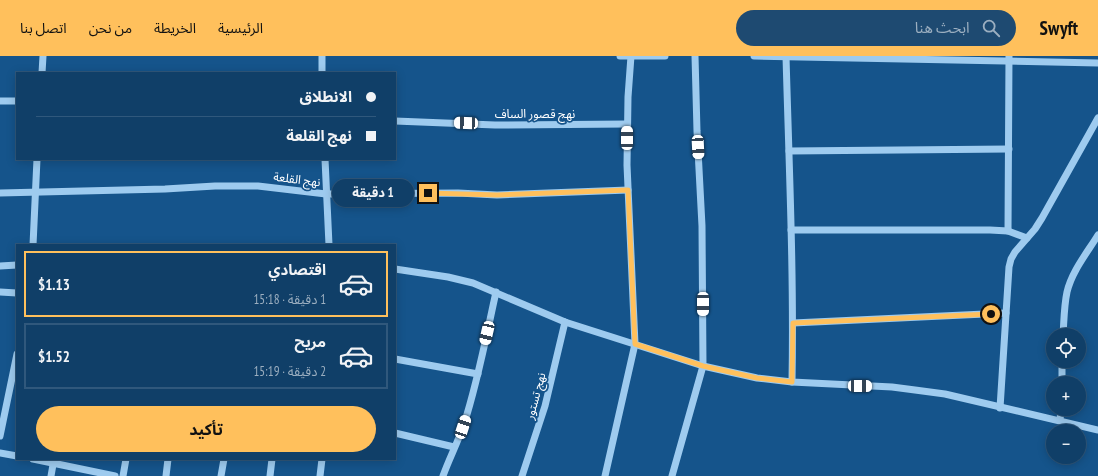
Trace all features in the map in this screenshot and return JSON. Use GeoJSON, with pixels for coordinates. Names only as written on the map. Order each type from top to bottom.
{"type":"FeatureCollection","features":[{"type":"Feature","properties":{"kind":"street"},"geometry":{"type":"LineString","coordinates":[[42,72],[43,56]]}},
{"type":"Feature","properties":{"kind":"street"},"geometry":{"type":"LineString","coordinates":[[322,56],[322,72]]}},
{"type":"Feature","properties":{"kind":"street"},"geometry":{"type":"LineString","coordinates":[[620,56],[665,56]]}},
{"type":"Feature","properties":{"kind":"street"},"geometry":{"type":"LineString","coordinates":[[605,476],[635,344],[628,190],[627,124],[631,56]]}},
{"type":"Feature","properties":{"kind":"street"},"geometry":{"type":"LineString","coordinates":[[672,476],[703,366],[702,226],[696,131],[695,56]]}},
{"type":"Feature","properties":{"kind":"street"},"geometry":{"type":"LineString","coordinates":[[754,56],[1009,59],[1098,63]]}},
{"type":"Feature","properties":{"kind":"street"},"geometry":{"type":"LineString","coordinates":[[786,56],[792,230],[792,382]]}},
{"type":"Feature","properties":{"kind":"street"},"geometry":{"type":"LineString","coordinates":[[1008,231],[1009,59]]}},
{"type":"Feature","properties":{"kind":"street"},"geometry":{"type":"LineString","coordinates":[[0,101],[16,101]]}},
{"type":"Feature","properties":{"kind":"street"},"geometry":{"type":"LineString","coordinates":[[1000,408],[1009,267],[1011,259],[1042,218],[1098,118]]}},
{"type":"Feature","properties":{"kind":"street","name":"نهج قصور الساف"},"geometry":{"type":"LineString","coordinates":[[396,121],[495,125],[627,124]]}},
{"type":"Feature","properties":{"kind":"street"},"geometry":{"type":"LineString","coordinates":[[789,151],[1009,149]]}},
{"type":"Feature","properties":{"kind":"street"},"geometry":{"type":"LineString","coordinates":[[33,244],[37,160]]}},
{"type":"Feature","properties":{"kind":"street"},"geometry":{"type":"LineString","coordinates":[[325,160],[328,244]]}},
{"type":"Feature","properties":{"kind":"street","name":"نهج القلعة"},"geometry":{"type":"LineString","coordinates":[[0,193],[165,190],[215,186],[258,186],[326,194],[458,193],[497,195],[628,190]]}},
{"type":"Feature","properties":{"kind":"street"},"geometry":{"type":"LineString","coordinates":[[792,230],[990,230],[1008,231],[1027,238]]}},
{"type":"Feature","properties":{"kind":"street"},"geometry":{"type":"LineString","coordinates":[[1063,328],[1064,308],[1067,291],[1072,278],[1098,235]]}},
{"type":"Feature","properties":{"kind":"street"},"geometry":{"type":"LineString","coordinates":[[0,266],[16,266]]}},
{"type":"Feature","properties":{"kind":"street"},"geometry":{"type":"LineString","coordinates":[[396,269],[448,277],[473,283],[565,322],[703,366],[757,378],[792,382],[892,387],[945,394],[1098,430]]}},
{"type":"Feature","properties":{"kind":"street"},"geometry":{"type":"LineString","coordinates":[[0,292],[16,293]]}},
{"type":"Feature","properties":{"kind":"street"},"geometry":{"type":"LineString","coordinates":[[443,476],[463,427],[478,374],[496,292]]}},
{"type":"Feature","properties":{"kind":"street"},"geometry":{"type":"LineString","coordinates":[[793,323],[1006,313]]}},
{"type":"Feature","properties":{"kind":"street","name":"نهج تستور"},"geometry":{"type":"LineString","coordinates":[[522,476],[545,406],[565,322]]}},
{"type":"Feature","properties":{"kind":"street"},"geometry":{"type":"LineString","coordinates":[[0,436],[16,359]]}},
{"type":"Feature","properties":{"kind":"street"},"geometry":{"type":"LineString","coordinates":[[396,359],[478,374]]}},
{"type":"Feature","properties":{"kind":"street"},"geometry":{"type":"LineString","coordinates":[[1060,416],[1060,420]]}},
{"type":"Feature","properties":{"kind":"street"},"geometry":{"type":"LineString","coordinates":[[396,433],[454,447]]}},
{"type":"Feature","properties":{"kind":"street"},"geometry":{"type":"LineString","coordinates":[[0,453],[16,456]]}},
{"type":"Feature","properties":{"kind":"street"},"geometry":{"type":"LineString","coordinates":[[44,460],[54,461],[115,476]]}},
{"type":"Feature","properties":{"kind":"street"},"geometry":{"type":"LineString","coordinates":[[123,476],[126,460]]}},
{"type":"Feature","properties":{"kind":"street"},"geometry":{"type":"LineString","coordinates":[[166,476],[168,460]]}},
{"type":"Feature","properties":{"kind":"street"},"geometry":{"type":"LineString","coordinates":[[221,476],[224,460]]}},
{"type":"Feature","properties":{"kind":"street"},"geometry":{"type":"LineString","coordinates":[[270,476],[272,460]]}},
{"type":"Feature","properties":{"kind":"street"},"geometry":{"type":"LineString","coordinates":[[320,476],[322,460]]}},
{"type":"Feature","properties":{"kind":"street"},"geometry":{"type":"LineString","coordinates":[[51,476],[54,461]]}},
{"type":"Feature","properties":{"kind":"route"},"geometry":{"type":"LineString","coordinates":[[428,193],[497,195],[628,190],[635,344],[703,366],[757,378],[792,382],[793,323],[991,314]]}}]}
